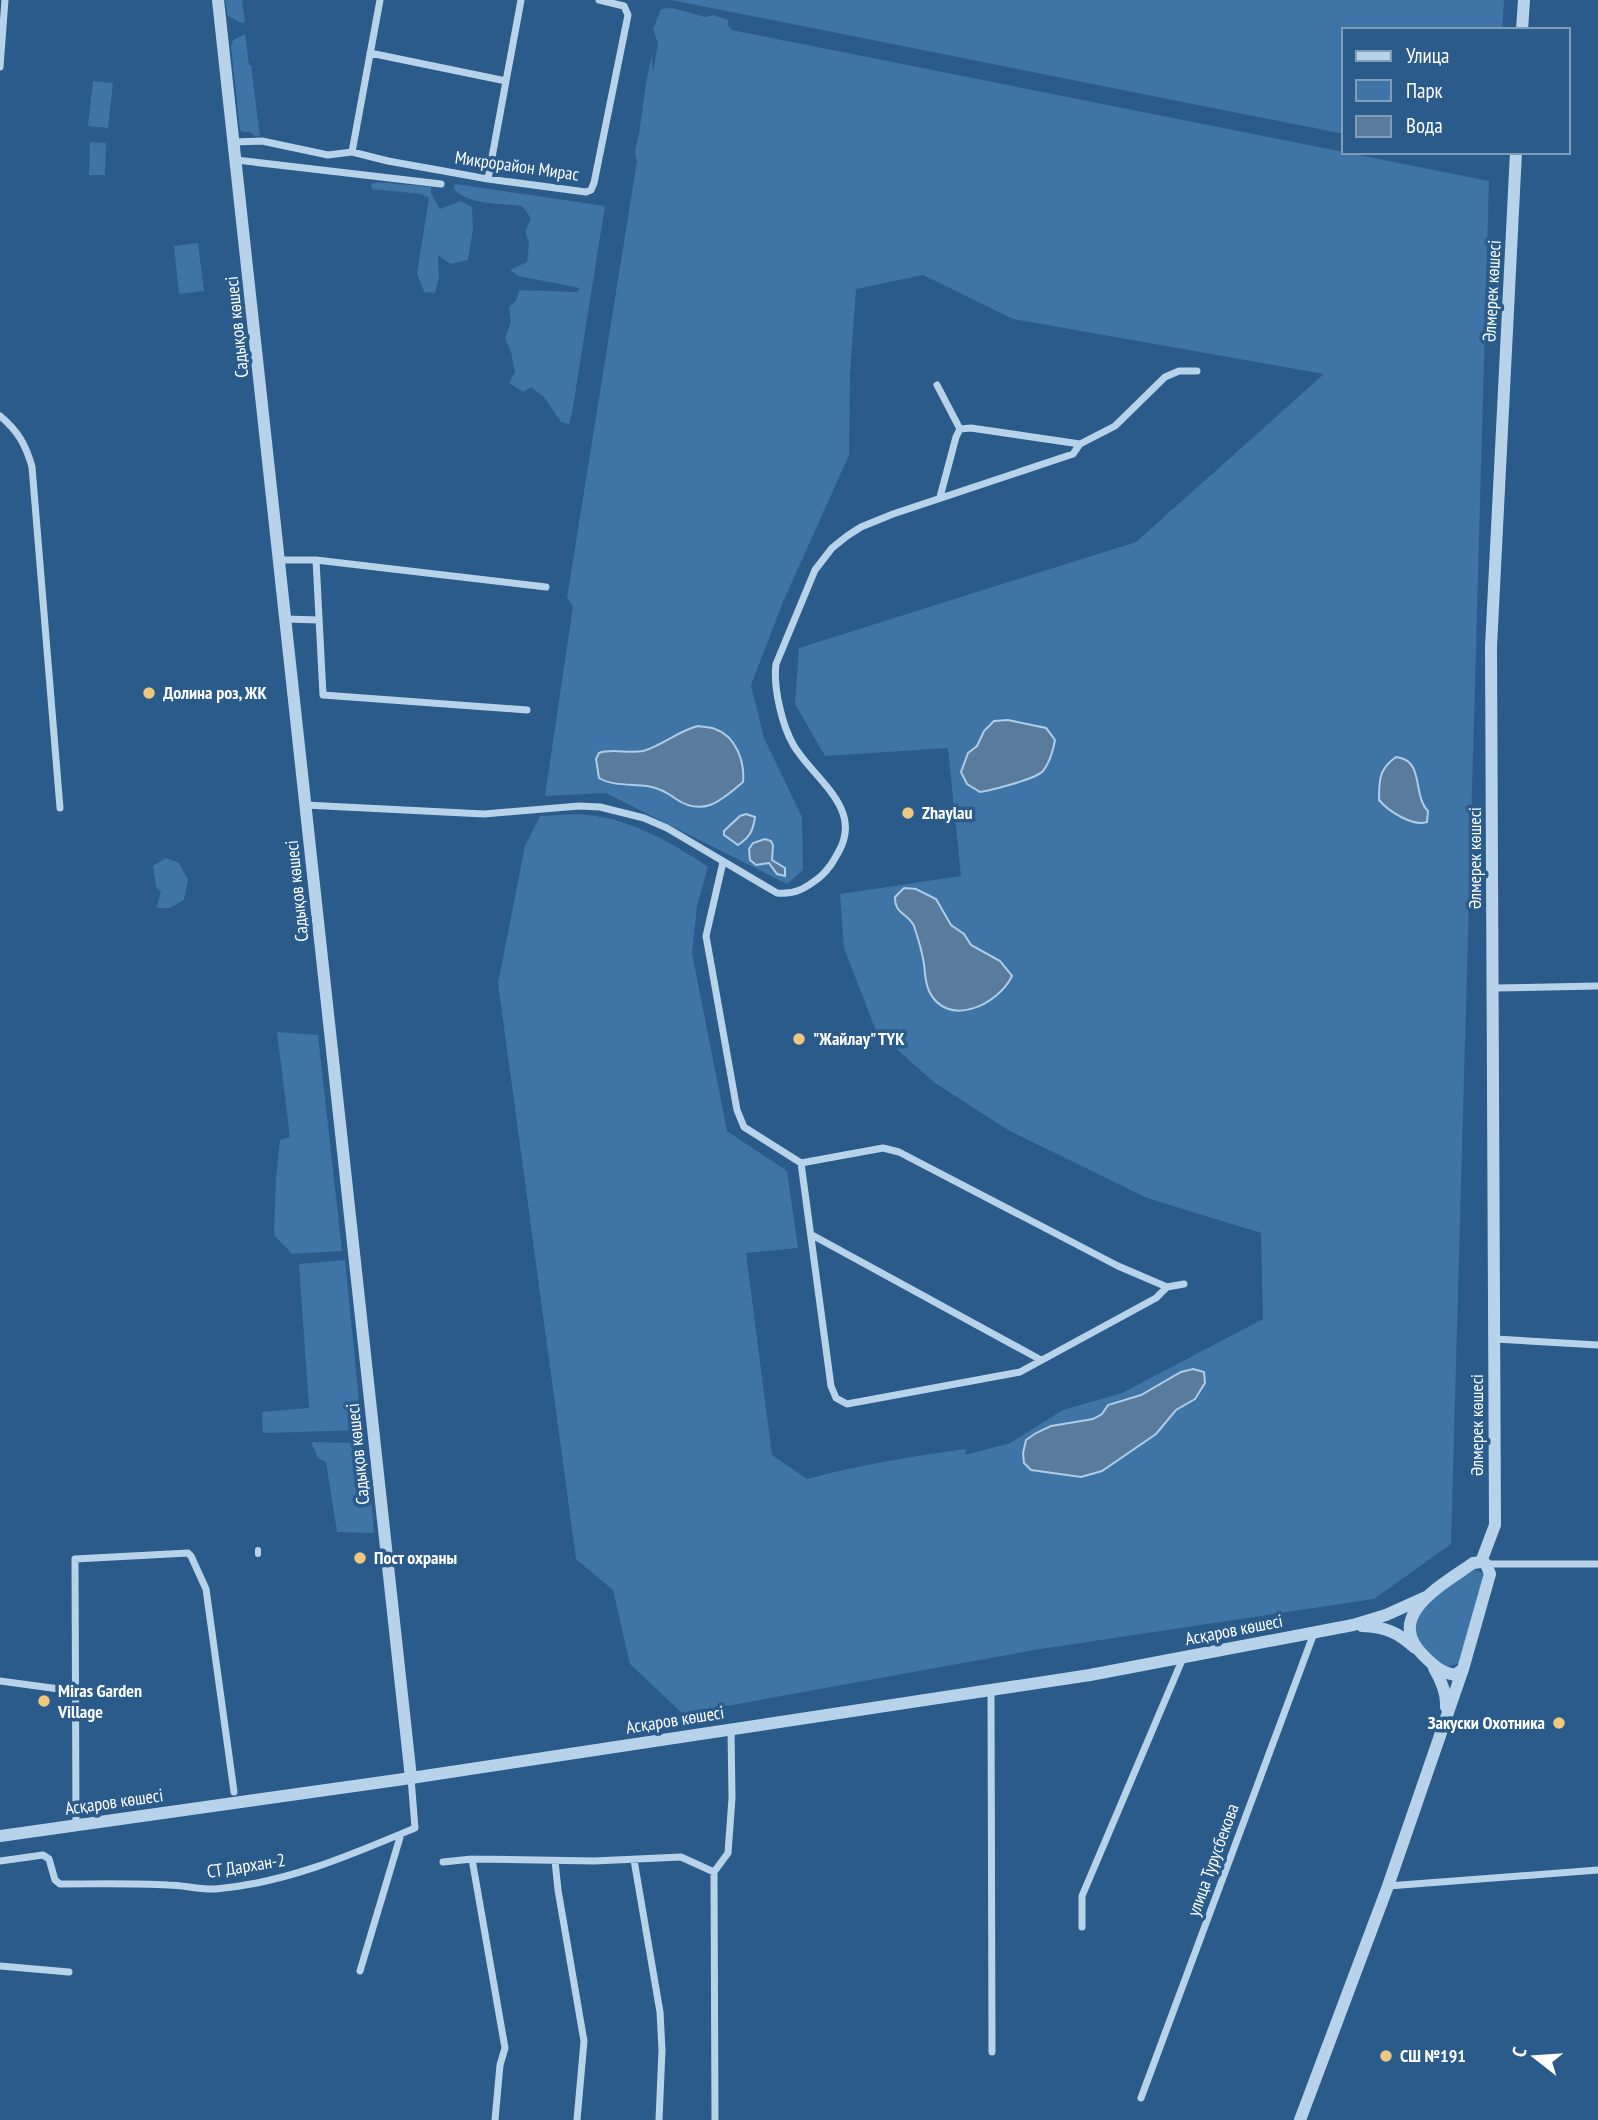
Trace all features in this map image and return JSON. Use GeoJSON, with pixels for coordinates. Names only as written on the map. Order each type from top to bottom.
{"type":"FeatureCollection","features":[{"type":"Feature","properties":{"kind":"street"},"geometry":{"type":"LineString","coordinates":[[0,67],[5,0]]}},
{"type":"Feature","properties":{"kind":"street","name":"Садықов көшесі"},"geometry":{"type":"LineString","coordinates":[[218,0],[411,1778]]}},
{"type":"Feature","properties":{"kind":"street"},"geometry":{"type":"LineString","coordinates":[[352,152],[380,0]]}},
{"type":"Feature","properties":{"kind":"street","name":"Микрорайон Мирас"},"geometry":{"type":"LineString","coordinates":[[488,179],[521,0]]}},
{"type":"Feature","properties":{"kind":"street","name":"Микрорайон Мирас"},"geometry":{"type":"LineString","coordinates":[[234,142],[262,141],[328,155],[352,152],[388,162],[586,192],[591,190],[594,183],[628,15],[624,6],[599,0]]}},
{"type":"Feature","properties":{"kind":"street"},"geometry":{"type":"LineString","coordinates":[[1522,28],[1524,0]]}},
{"type":"Feature","properties":{"kind":"street"},"geometry":{"type":"LineString","coordinates":[[370,53],[506,81]]}},
{"type":"Feature","properties":{"kind":"street","name":"Әлмерек көшесі"},"geometry":{"type":"LineString","coordinates":[[1446,1714],[1490,1574],[1483,1563],[1495,1525],[1491,647],[1516,154]]}},
{"type":"Feature","properties":{"kind":"street"},"geometry":{"type":"LineString","coordinates":[[236,160],[441,184]]}},
{"type":"Feature","properties":{"kind":"street"},"geometry":{"type":"LineString","coordinates":[[305,805],[484,814],[579,806],[600,807],[667,828],[777,893],[789,895],[801,891],[830,869],[846,830],[842,810],[827,784],[792,743],[775,691],[776,664],[815,570],[832,548],[861,527],[940,497],[1061,460],[1073,454],[1080,444],[1115,426],[1165,377],[1179,371],[1197,371]]}},
{"type":"Feature","properties":{"kind":"street"},"geometry":{"type":"LineString","coordinates":[[937,385],[960,429]]}},
{"type":"Feature","properties":{"kind":"street"},"geometry":{"type":"LineString","coordinates":[[0,416],[24,441],[32,467],[60,808]]}},
{"type":"Feature","properties":{"kind":"street"},"geometry":{"type":"LineString","coordinates":[[960,429],[971,428],[1080,444]]}},
{"type":"Feature","properties":{"kind":"street"},"geometry":{"type":"LineString","coordinates":[[940,497],[960,429]]}},
{"type":"Feature","properties":{"kind":"street"},"geometry":{"type":"LineString","coordinates":[[279,560],[316,560],[546,587]]}},
{"type":"Feature","properties":{"kind":"street"},"geometry":{"type":"LineString","coordinates":[[316,560],[323,695],[527,710]]}},
{"type":"Feature","properties":{"kind":"street"},"geometry":{"type":"LineString","coordinates":[[285,619],[320,620]]}},
{"type":"Feature","properties":{"kind":"street"},"geometry":{"type":"LineString","coordinates":[[723,862],[706,936],[737,1111],[744,1127],[801,1163],[883,1148],[899,1152],[1118,1266],[1167,1287],[1184,1284]]}},
{"type":"Feature","properties":{"kind":"street"},"geometry":{"type":"LineString","coordinates":[[1494,988],[1598,986]]}},
{"type":"Feature","properties":{"kind":"street"},"geometry":{"type":"LineString","coordinates":[[801,1163],[831,1386],[836,1398],[847,1404],[1020,1372],[1156,1298],[1167,1287]]}},
{"type":"Feature","properties":{"kind":"street"},"geometry":{"type":"LineString","coordinates":[[811,1235],[1041,1360]]}},
{"type":"Feature","properties":{"kind":"street"},"geometry":{"type":"LineString","coordinates":[[1495,1339],[1598,1345]]}},
{"type":"Feature","properties":{"kind":"street"},"geometry":{"type":"LineString","coordinates":[[76,1826],[75,1559],[188,1552],[191,1556],[206,1589],[234,1792]]}},
{"type":"Feature","properties":{"kind":"street"},"geometry":{"type":"LineString","coordinates":[[1353,1625],[1386,1615],[1426,1597],[1473,1563],[1598,1564]]}},
{"type":"Feature","properties":{"kind":"street"},"geometry":{"type":"LineString","coordinates":[[1300,2120],[1388,1886],[1446,1714],[1447,1699],[1440,1677],[1415,1647],[1409,1630],[1414,1611],[1426,1597]]}},
{"type":"Feature","properties":{"kind":"street"},"geometry":{"type":"LineString","coordinates":[[1353,1625],[1382,1627],[1400,1634],[1443,1673],[1455,1675],[1462,1669]]}},
{"type":"Feature","properties":{"kind":"street","name":"Асқаров көшесі"},"geometry":{"type":"LineString","coordinates":[[0,1836],[411,1778],[1090,1675],[1353,1625]]}},
{"type":"Feature","properties":{"kind":"street","name":"улица Турусбекова"},"geometry":{"type":"LineString","coordinates":[[1141,2098],[1314,1633]]}},
{"type":"Feature","properties":{"kind":"street"},"geometry":{"type":"LineString","coordinates":[[1082,1927],[1082,1896],[1183,1658]]}},
{"type":"Feature","properties":{"kind":"street"},"geometry":{"type":"LineString","coordinates":[[0,1681],[60,1689]]}},
{"type":"Feature","properties":{"kind":"street"},"geometry":{"type":"LineString","coordinates":[[991,1689],[992,2052]]}},
{"type":"Feature","properties":{"kind":"street"},"geometry":{"type":"LineString","coordinates":[[715,2120],[713,1872],[728,1853],[732,1798],[732,1729]]}},
{"type":"Feature","properties":{"kind":"street"},"geometry":{"type":"LineString","coordinates":[[360,1971],[401,1834],[415,1828],[411,1778]]}},
{"type":"Feature","properties":{"kind":"street","name":"СТ Дархан-2"},"geometry":{"type":"LineString","coordinates":[[0,1861],[43,1855],[49,1859],[55,1880],[60,1884],[172,1885],[216,1889],[325,1865],[401,1834]]}},
{"type":"Feature","properties":{"kind":"street"},"geometry":{"type":"LineString","coordinates":[[443,1862],[472,1859],[555,1861],[681,1857],[713,1872]]}},
{"type":"Feature","properties":{"kind":"street"},"geometry":{"type":"LineString","coordinates":[[472,1859],[505,2048],[500,2065],[495,2120]]}},
{"type":"Feature","properties":{"kind":"street"},"geometry":{"type":"LineString","coordinates":[[634,1860],[660,2012],[663,2050],[659,2120]]}},
{"type":"Feature","properties":{"kind":"street"},"geometry":{"type":"LineString","coordinates":[[555,1861],[584,2041],[577,2120]]}},
{"type":"Feature","properties":{"kind":"street"},"geometry":{"type":"LineString","coordinates":[[1388,1886],[1598,1870]]}},
{"type":"Feature","properties":{"kind":"street"},"geometry":{"type":"LineString","coordinates":[[0,1966],[69,1972]]}},
{"type":"Feature","properties":{"kind":"green space"},"geometry":{"type":"Polygon","coordinates":[[[225,0],[242,0],[245,23],[228,16],[225,0]]]}},
{"type":"Feature","properties":{"kind":"green space"},"geometry":{"type":"Polygon","coordinates":[[[671,0],[1504,0],[1502,28],[1342,28],[1342,134],[671,0]]]}},
{"type":"Feature","properties":{"kind":"green space"},"geometry":{"type":"Polygon","coordinates":[[[672,8],[706,17],[713,15],[728,20],[732,30],[1342,152],[1342,154],[1354,154],[1489,181],[1451,1544],[1374,1599],[1034,1650],[683,1714],[630,1664],[613,1590],[576,1559],[498,983],[525,846],[540,816],[583,814],[621,822],[666,841],[708,867],[697,906],[692,953],[727,1131],[787,1171],[798,1248],[746,1253],[772,1455],[807,1479],[866,1465],[966,1449],[965,1455],[1010,1443],[1063,1410],[1122,1393],[1263,1319],[1261,1233],[1147,1198],[1008,1130],[935,1083],[876,1031],[844,948],[840,894],[961,876],[948,748],[825,756],[795,704],[799,648],[1136,542],[1324,374],[1013,319],[923,275],[856,289],[850,374],[849,455],[783,602],[751,685],[764,738],[802,817],[803,870],[787,884],[606,793],[545,796],[573,606],[567,598],[637,161],[635,151],[652,56],[653,73],[658,43],[653,29],[661,9],[672,8]]]}},
{"type":"Feature","properties":{"kind":"green space"},"geometry":{"type":"Polygon","coordinates":[[[245,34],[260,136],[240,130],[231,46],[233,40],[245,34]]]}},
{"type":"Feature","properties":{"kind":"green space"},"geometry":{"type":"Polygon","coordinates":[[[93,81],[113,83],[108,128],[88,126],[93,81]]]}},
{"type":"Feature","properties":{"kind":"green space"},"geometry":{"type":"Polygon","coordinates":[[[90,142],[106,143],[105,175],[89,175],[90,142]]]}},
{"type":"Feature","properties":{"kind":"green space"},"geometry":{"type":"Polygon","coordinates":[[[377,182],[431,187],[431,193],[440,209],[461,201],[472,207],[473,229],[468,260],[450,264],[438,255],[439,277],[435,293],[424,292],[417,273],[429,198],[421,194],[372,189],[371,184],[377,182]]]}},
{"type":"Feature","properties":{"kind":"green space"},"geometry":{"type":"Polygon","coordinates":[[[455,184],[605,206],[569,424],[561,422],[544,397],[531,387],[523,392],[509,383],[515,372],[505,338],[511,322],[509,307],[516,301],[519,290],[577,292],[580,288],[518,276],[510,270],[527,262],[529,244],[525,231],[531,218],[522,206],[486,203],[468,198],[454,189],[455,184]]]}},
{"type":"Feature","properties":{"kind":"green space"},"geometry":{"type":"Polygon","coordinates":[[[198,243],[204,291],[179,294],[174,246],[198,243]]]}},
{"type":"Feature","properties":{"kind":"green space"},"geometry":{"type":"Polygon","coordinates":[[[166,858],[179,863],[188,880],[184,900],[170,908],[156,908],[161,892],[156,887],[153,866],[166,858]]]}},
{"type":"Feature","properties":{"kind":"green space"},"geometry":{"type":"Polygon","coordinates":[[[277,1032],[318,1035],[342,1251],[292,1254],[274,1235],[280,1140],[290,1137],[277,1032]]]}},
{"type":"Feature","properties":{"kind":"green space"},"geometry":{"type":"Polygon","coordinates":[[[345,1260],[362,1430],[263,1433],[262,1412],[309,1408],[299,1264],[345,1260]]]}},
{"type":"Feature","properties":{"kind":"green space"},"geometry":{"type":"Polygon","coordinates":[[[311,1442],[352,1443],[367,1450],[374,1533],[337,1532],[326,1462],[318,1458],[311,1442]]]}},
{"type":"Feature","properties":{"kind":"green space"},"geometry":{"type":"Polygon","coordinates":[[[1472,1568],[1485,1574],[1458,1664],[1444,1667],[1420,1645],[1415,1633],[1416,1622],[1430,1600],[1472,1568]]]}},
{"type":"Feature","properties":{"kind":"water"},"geometry":{"type":"Polygon","coordinates":[[[1008,720],[1046,728],[1055,740],[1051,756],[1039,774],[980,792],[967,784],[961,772],[968,753],[977,746],[984,731],[994,721],[1008,720]]]}},
{"type":"Feature","properties":{"kind":"water"},"geometry":{"type":"Polygon","coordinates":[[[698,726],[713,728],[729,737],[741,758],[743,782],[720,800],[695,807],[655,788],[616,784],[599,778],[596,759],[599,753],[643,751],[698,726]]]}},
{"type":"Feature","properties":{"kind":"water"},"geometry":{"type":"Polygon","coordinates":[[[1396,757],[1411,764],[1415,771],[1420,796],[1428,811],[1427,822],[1415,822],[1401,817],[1379,800],[1381,776],[1386,766],[1396,757]]]}},
{"type":"Feature","properties":{"kind":"water"},"geometry":{"type":"Polygon","coordinates":[[[746,814],[755,817],[753,826],[748,836],[738,845],[724,835],[724,831],[746,814]]]}},
{"type":"Feature","properties":{"kind":"water"},"geometry":{"type":"Polygon","coordinates":[[[765,839],[771,841],[772,860],[785,868],[785,876],[777,874],[769,863],[756,865],[750,860],[749,849],[753,843],[765,839]]]}},
{"type":"Feature","properties":{"kind":"water"},"geometry":{"type":"Polygon","coordinates":[[[904,888],[916,889],[936,899],[951,925],[964,934],[971,945],[1000,961],[1012,976],[996,996],[972,1009],[959,1011],[948,1009],[937,1002],[928,988],[914,926],[895,903],[895,897],[904,888]]]}},
{"type":"Feature","properties":{"kind":"water"},"geometry":{"type":"Polygon","coordinates":[[[1193,1369],[1204,1372],[1205,1383],[1195,1399],[1176,1410],[1156,1434],[1102,1471],[1081,1477],[1031,1470],[1024,1463],[1026,1440],[1036,1433],[1051,1426],[1093,1419],[1102,1414],[1108,1405],[1141,1395],[1181,1372],[1193,1369]]]}},
{"type":"Feature","properties":{"kind":"place","name":"Долина роз, ЖК"},"geometry":{"type":"Point","coordinates":[149,693]}},
{"type":"Feature","properties":{"kind":"place","name":"Zhaylau"},"geometry":{"type":"Point","coordinates":[908,813]}},
{"type":"Feature","properties":{"kind":"place","name":"\"Жайлау\" ТҮК"},"geometry":{"type":"Point","coordinates":[799,1039]}},
{"type":"Feature","properties":{"kind":"place","name":"Пост охраны"},"geometry":{"type":"Point","coordinates":[360,1558]}},
{"type":"Feature","properties":{"kind":"place","name":"Miras Garden Village"},"geometry":{"type":"Point","coordinates":[44,1701]}},
{"type":"Feature","properties":{"kind":"place","name":"Закуски Охотника"},"geometry":{"type":"Point","coordinates":[1559,1723]}},
{"type":"Feature","properties":{"kind":"place","name":"СШ №191"},"geometry":{"type":"Point","coordinates":[1386,2056]}}]}
